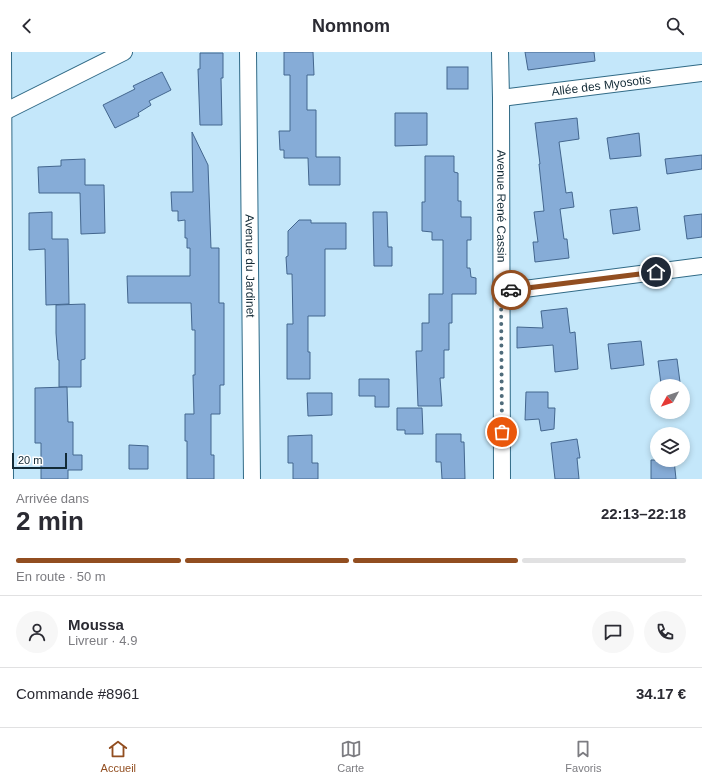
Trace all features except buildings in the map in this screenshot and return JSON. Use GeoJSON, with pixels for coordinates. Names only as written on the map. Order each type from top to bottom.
{"type":"FeatureCollection","features":[{"type":"Feature","properties":{"kind":"street"},"geometry":{"type":"LineString","coordinates":[[3,52],[1,113],[5,479]]}},
{"type":"Feature","properties":{"kind":"street"},"geometry":{"type":"LineString","coordinates":[[1,113],[124,52]]}},
{"type":"Feature","properties":{"kind":"street","name":"Avenue du Jardinet"},"geometry":{"type":"LineString","coordinates":[[248,52],[252,479]]}},
{"type":"Feature","properties":{"kind":"street","name":"Avenue René Cassin"},"geometry":{"type":"LineString","coordinates":[[500,52],[502,479]]}},
{"type":"Feature","properties":{"kind":"street","name":"Allée des Myosotis"},"geometry":{"type":"LineString","coordinates":[[501,98],[702,73]]}},
{"type":"Feature","properties":{"kind":"street"},"geometry":{"type":"LineString","coordinates":[[501,292],[702,266]]}},
{"type":"Feature","properties":{"kind":"way so far"},"geometry":{"type":"LineString","coordinates":[[502,432],[501,292],[511,290]]}},
{"type":"Feature","properties":{"kind":"route"},"geometry":{"type":"LineString","coordinates":[[511,290],[656,272]]}}]}
